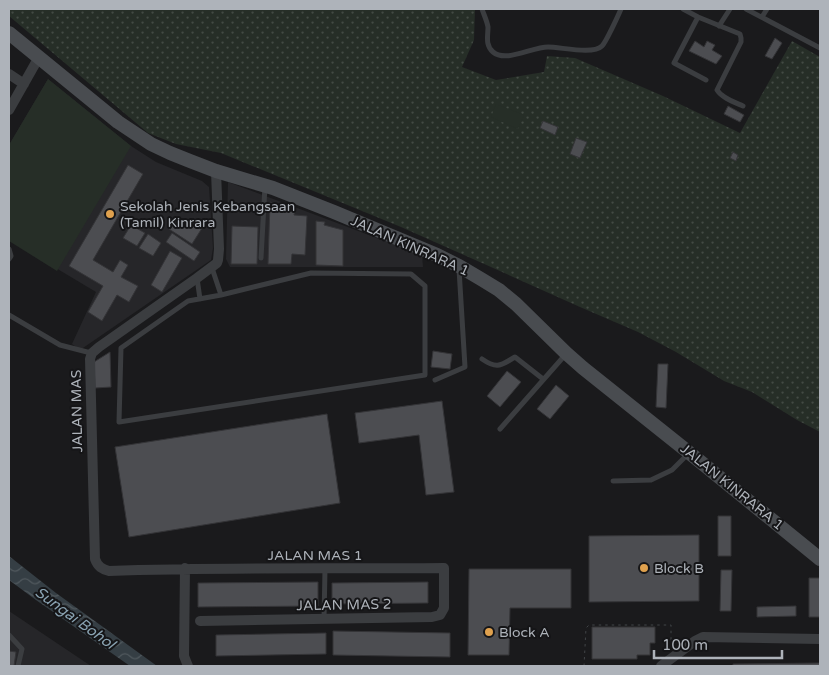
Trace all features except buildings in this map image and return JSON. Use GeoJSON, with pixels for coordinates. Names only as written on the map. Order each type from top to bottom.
{"type":"FeatureCollection","features":[{"type":"Feature","properties":{"kind":"street","name":"JALAN KINRARA 1"},"geometry":{"type":"LineString","coordinates":[[9,33],[118,122],[170,153],[334,212],[459,266],[500,290],[583,368],[820,559]]}},
{"type":"Feature","properties":{"kind":"street"},"geometry":{"type":"LineString","coordinates":[[9,110],[39,58]]}},
{"type":"Feature","properties":{"kind":"street"},"geometry":{"type":"LineString","coordinates":[[9,74],[24,84]]}},
{"type":"Feature","properties":{"kind":"street"},"geometry":{"type":"LineString","coordinates":[[212,268],[218,260],[219,249],[216,171]]}},
{"type":"Feature","properties":{"kind":"street","name":"JALAN MAS"},"geometry":{"type":"LineString","coordinates":[[185,568],[110,571],[96,564],[90,359],[99,347],[212,268]]}},
{"type":"Feature","properties":{"kind":"street"},"geometry":{"type":"LineString","coordinates":[[185,568],[184,656],[188,666]]}},
{"type":"Feature","properties":{"kind":"street","name":"JALAN MAS 1"},"geometry":{"type":"LineString","coordinates":[[185,568],[444,568]]}},
{"type":"Feature","properties":{"kind":"street","name":"JALAN MAS 2"},"geometry":{"type":"LineString","coordinates":[[200,621],[436,617],[440,615],[444,608],[444,568]]}},
{"type":"Feature","properties":{"kind":"street"},"geometry":{"type":"LineString","coordinates":[[661,666],[703,637],[820,639]]}},
{"type":"Feature","properties":{"kind":"lane"},"geometry":{"type":"LineString","coordinates":[[482,9],[487,22],[487,41],[490,49],[494,54],[505,57],[535,48],[595,49],[602,46],[621,9]]}},
{"type":"Feature","properties":{"kind":"lane"},"geometry":{"type":"LineString","coordinates":[[683,9],[740,34],[741,42],[717,90],[722,96],[743,106]]}},
{"type":"Feature","properties":{"kind":"lane"},"geometry":{"type":"LineString","coordinates":[[719,26],[730,9]]}},
{"type":"Feature","properties":{"kind":"lane"},"geometry":{"type":"LineString","coordinates":[[746,9],[820,48]]}},
{"type":"Feature","properties":{"kind":"lane"},"geometry":{"type":"LineString","coordinates":[[762,17],[767,9]]}},
{"type":"Feature","properties":{"kind":"lane"},"geometry":{"type":"LineString","coordinates":[[698,17],[674,63],[706,80]]}},
{"type":"Feature","properties":{"kind":"lane"},"geometry":{"type":"LineString","coordinates":[[261,258],[265,186]]}},
{"type":"Feature","properties":{"kind":"lane"},"geometry":{"type":"LineString","coordinates":[[9,249],[11,256],[9,259]]}},
{"type":"Feature","properties":{"kind":"lane"},"geometry":{"type":"LineString","coordinates":[[435,380],[465,367],[459,266]]}},
{"type":"Feature","properties":{"kind":"lane"},"geometry":{"type":"LineString","coordinates":[[212,268],[221,295]]}},
{"type":"Feature","properties":{"kind":"lane"},"geometry":{"type":"LineString","coordinates":[[311,273],[411,274],[425,286],[424,375],[118,422],[121,348],[188,301],[221,295],[311,273]]}},
{"type":"Feature","properties":{"kind":"lane"},"geometry":{"type":"LineString","coordinates":[[197,278],[200,299]]}},
{"type":"Feature","properties":{"kind":"lane"},"geometry":{"type":"LineString","coordinates":[[9,315],[60,345],[92,354]]}},
{"type":"Feature","properties":{"kind":"lane"},"geometry":{"type":"LineString","coordinates":[[500,429],[566,353]]}},
{"type":"Feature","properties":{"kind":"lane"},"geometry":{"type":"LineString","coordinates":[[482,359],[491,365],[500,366],[515,356],[544,379]]}},
{"type":"Feature","properties":{"kind":"lane"},"geometry":{"type":"LineString","coordinates":[[613,481],[652,480],[672,470],[689,452]]}},
{"type":"Feature","properties":{"kind":"lane"},"geometry":{"type":"LineString","coordinates":[[324,619],[325,569]]}},
{"type":"Feature","properties":{"kind":"lane"},"geometry":{"type":"LineString","coordinates":[[9,635],[22,649],[18,666]]}},
{"type":"Feature","properties":{"kind":"path"},"geometry":{"type":"LineString","coordinates":[[584,666],[586,628],[589,625],[671,624],[671,641]]}},
{"type":"Feature","properties":{"kind":"shaded area"},"geometry":{"type":"Polygon","coordinates":[[[9,9],[475,9],[474,40],[462,67],[496,80],[544,72],[547,56],[575,58],[663,96],[740,133],[792,41],[820,57],[820,432],[752,392],[724,381],[638,332],[401,227],[221,153],[176,144],[148,133],[9,16],[9,9]]]}},
{"type":"Feature","properties":{"kind":"shaded area","name":"Sekolah Jenis Kebangsaan (Tamil) Kinrara"},"geometry":{"type":"Polygon","coordinates":[[[48,79],[131,146],[156,162],[202,181],[209,187],[213,248],[211,260],[80,350],[72,344],[96,292],[9,240],[9,145],[48,79]]]}},
{"type":"Feature","properties":{"kind":"shaded area"},"geometry":{"type":"Polygon","coordinates":[[[48,79],[131,146],[57,271],[9,241],[9,145],[48,79]]]}},
{"type":"Feature","properties":{"kind":"shaded area"},"geometry":{"type":"Polygon","coordinates":[[[496,104],[524,115],[518,129],[491,117],[496,104]]]}},
{"type":"Feature","properties":{"kind":"shaded area"},"geometry":{"type":"Polygon","coordinates":[[[228,182],[422,255],[423,267],[230,267],[226,259],[228,182]]]}},
{"type":"Feature","properties":{"kind":"shaded area"},"geometry":{"type":"Polygon","coordinates":[[[9,611],[91,666],[9,666],[9,611]]]}},
{"type":"Feature","properties":{"kind":"water","name":"Sungai Bohol"},"geometry":{"type":"Polygon","coordinates":[[[9,556],[56,593],[157,666],[130,666],[9,580],[9,556]]]}},
{"type":"Feature","properties":{"kind":"place","name":"Sekolah Jenis Kebangsaan (Tamil) Kinrara"},"geometry":{"type":"Point","coordinates":[110,214]}},
{"type":"Feature","properties":{"kind":"place","name":"Block B"},"geometry":{"type":"Point","coordinates":[644,568]}},
{"type":"Feature","properties":{"kind":"place","name":"Block A"},"geometry":{"type":"Point","coordinates":[489,632]}}]}
